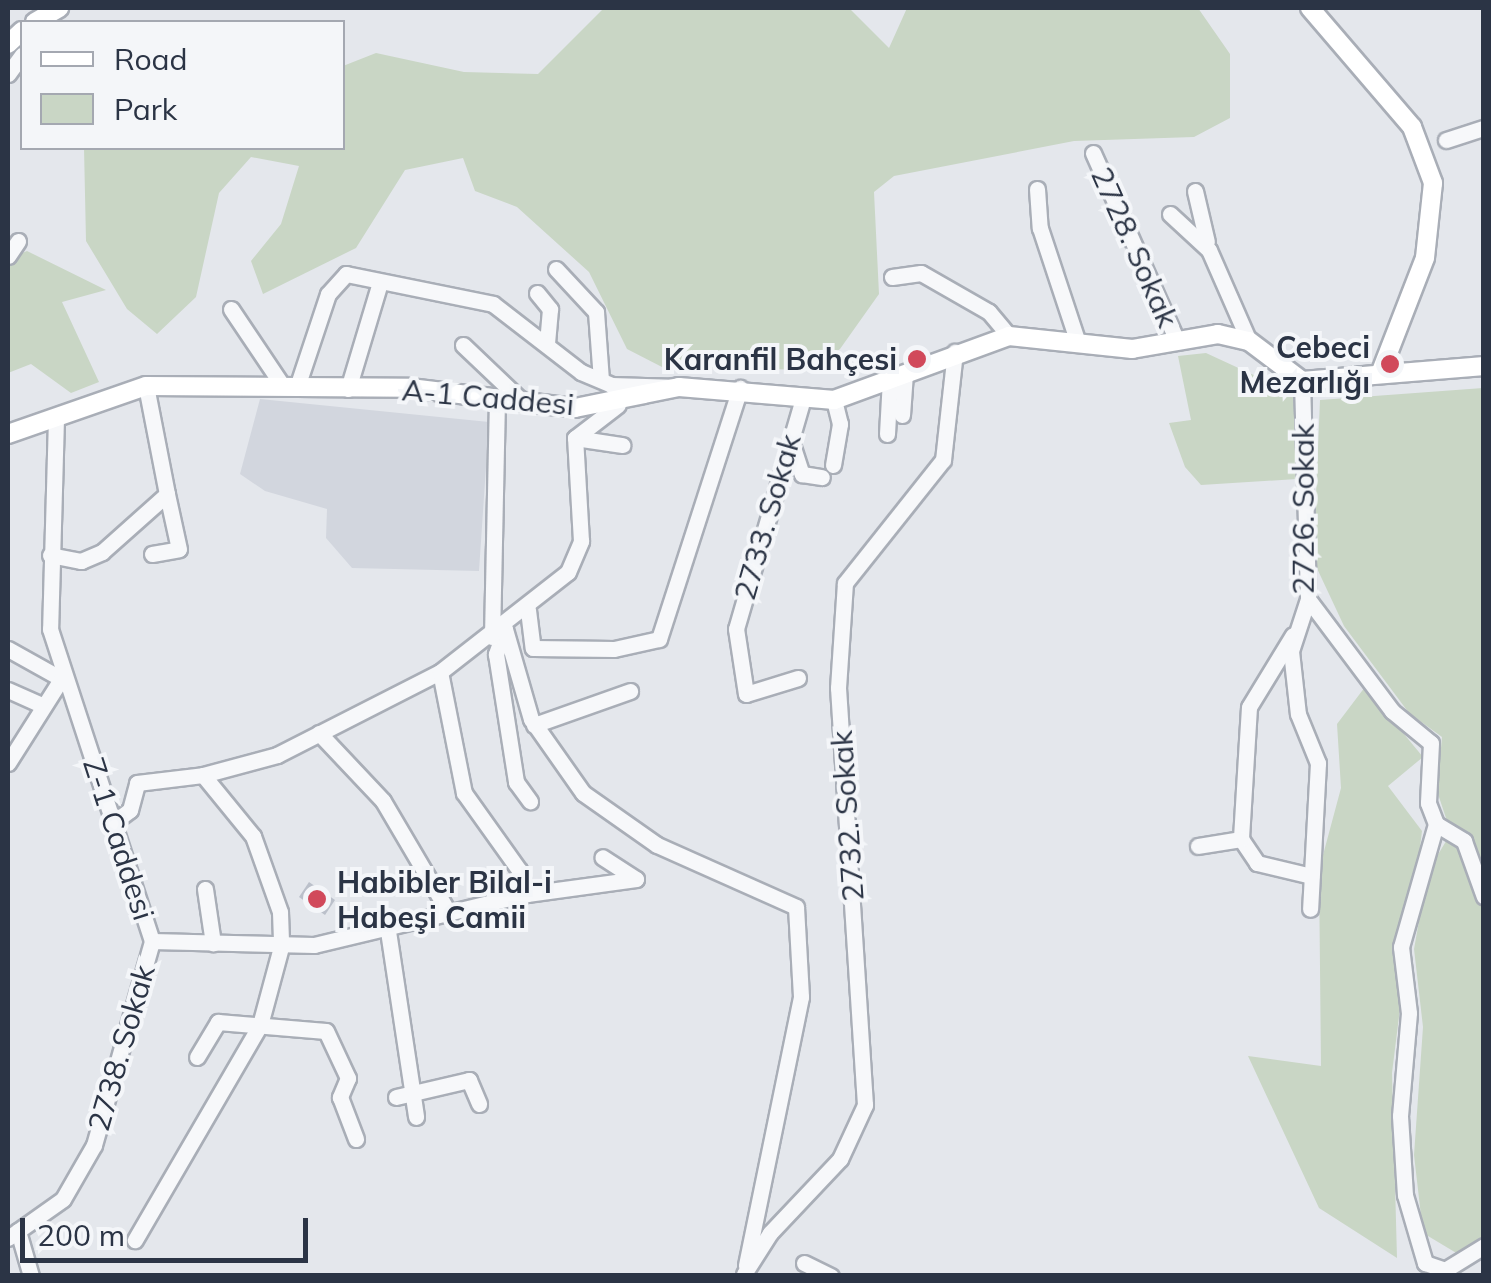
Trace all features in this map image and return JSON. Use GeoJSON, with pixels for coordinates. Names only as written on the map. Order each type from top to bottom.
{"type":"FeatureCollection","features":[{"type":"Feature","properties":{"kind":"main road"},"geometry":{"type":"LineString","coordinates":[[1310,8],[1412,127],[1433,183],[1425,258],[1380,374]]}},
{"type":"Feature","properties":{"kind":"main road","name":"A-1 Caddesi"},"geometry":{"type":"LineString","coordinates":[[9,429],[56,418],[146,386],[410,388],[497,401],[618,404],[679,387],[740,388],[834,400],[955,352],[1010,336],[1132,350],[1218,334],[1249,341]]}},
{"type":"Feature","properties":{"kind":"main road"},"geometry":{"type":"LineString","coordinates":[[1249,341],[1302,380],[1484,366]]}},
{"type":"Feature","properties":{"kind":"street"},"geometry":{"type":"LineString","coordinates":[[1446,140],[1484,128]]}},
{"type":"Feature","properties":{"kind":"street","name":"2728. Sokak"},"geometry":{"type":"LineString","coordinates":[[1093,153],[1178,340]]}},
{"type":"Feature","properties":{"kind":"street"},"geometry":{"type":"LineString","coordinates":[[1037,189],[1040,228],[1078,343]]}},
{"type":"Feature","properties":{"kind":"street"},"geometry":{"type":"LineString","coordinates":[[1195,191],[1210,250],[1249,341]]}},
{"type":"Feature","properties":{"kind":"street"},"geometry":{"type":"LineString","coordinates":[[1170,214],[1210,250]]}},
{"type":"Feature","properties":{"kind":"street"},"geometry":{"type":"LineString","coordinates":[[8,256],[18,241]]}},
{"type":"Feature","properties":{"kind":"street"},"geometry":{"type":"LineString","coordinates":[[556,269],[596,312],[601,380]]}},
{"type":"Feature","properties":{"kind":"street"},"geometry":{"type":"LineString","coordinates":[[231,308],[290,386],[335,280],[346,274],[493,304],[601,380],[679,387]]}},
{"type":"Feature","properties":{"kind":"street"},"geometry":{"type":"LineString","coordinates":[[892,277],[920,274],[989,312],[1010,336]]}},
{"type":"Feature","properties":{"kind":"street"},"geometry":{"type":"LineString","coordinates":[[348,389],[380,282]]}},
{"type":"Feature","properties":{"kind":"street"},"geometry":{"type":"LineString","coordinates":[[537,293],[550,310],[547,344]]}},
{"type":"Feature","properties":{"kind":"street"},"geometry":{"type":"LineString","coordinates":[[463,346],[524,402]]}},
{"type":"Feature","properties":{"kind":"street","name":"2732. Sokak"},"geometry":{"type":"LineString","coordinates":[[744,1275],[770,1234],[840,1159],[866,1106],[838,688],[845,583],[943,460],[955,352]]}},
{"type":"Feature","properties":{"kind":"street"},"geometry":{"type":"LineString","coordinates":[[897,376],[902,415]]}},
{"type":"Feature","properties":{"kind":"street"},"geometry":{"type":"LineString","coordinates":[[888,434],[897,376]]}},
{"type":"Feature","properties":{"kind":"street","name":"2726. Sokak"},"geometry":{"type":"LineString","coordinates":[[1241,839],[1249,707],[1308,599],[1302,380]]}},
{"type":"Feature","properties":{"kind":"street"},"geometry":{"type":"LineString","coordinates":[[146,386],[180,549],[152,554]]}},
{"type":"Feature","properties":{"kind":"street"},"geometry":{"type":"LineString","coordinates":[[528,610],[526,640],[533,648],[614,649],[659,639],[740,388]]}},
{"type":"Feature","properties":{"kind":"street","name":"2733. Sokak"},"geometry":{"type":"LineString","coordinates":[[798,678],[746,694],[738,620],[803,399]]}},
{"type":"Feature","properties":{"kind":"street"},"geometry":{"type":"LineString","coordinates":[[790,437],[802,474],[828,471],[840,424],[834,400]]}},
{"type":"Feature","properties":{"kind":"street"},"geometry":{"type":"LineString","coordinates":[[497,401],[496,654],[516,782],[530,801]]}},
{"type":"Feature","properties":{"kind":"street"},"geometry":{"type":"LineString","coordinates":[[575,438],[618,404]]}},
{"type":"Feature","properties":{"kind":"street","name":"Z-1 Caddesi"},"geometry":{"type":"LineString","coordinates":[[56,418],[50,629],[61,677],[152,941],[280,947],[388,931],[527,894],[636,879],[602,856]]}},
{"type":"Feature","properties":{"kind":"street"},"geometry":{"type":"LineString","coordinates":[[110,824],[130,810],[137,783],[203,775],[277,756],[440,672],[528,610],[580,551],[575,438]]}},
{"type":"Feature","properties":{"kind":"street"},"geometry":{"type":"LineString","coordinates":[[575,438],[622,445]]}},
{"type":"Feature","properties":{"kind":"street"},"geometry":{"type":"LineString","coordinates":[[50,555],[81,561],[102,552],[167,494]]}},
{"type":"Feature","properties":{"kind":"street"},"geometry":{"type":"LineString","coordinates":[[1308,599],[1392,711],[1431,743],[1427,784],[1436,824],[1401,947],[1410,1014],[1400,1116],[1404,1195],[1425,1263],[1445,1270],[1484,1246]]}},
{"type":"Feature","properties":{"kind":"street"},"geometry":{"type":"LineString","coordinates":[[498,633],[534,724],[630,691]]}},
{"type":"Feature","properties":{"kind":"street","name":"2726. Sokak"},"geometry":{"type":"LineString","coordinates":[[1292,634],[1298,714],[1318,763],[1310,909]]}},
{"type":"Feature","properties":{"kind":"street"},"geometry":{"type":"LineString","coordinates":[[8,649],[61,677],[8,762]]}},
{"type":"Feature","properties":{"kind":"street"},"geometry":{"type":"LineString","coordinates":[[440,672],[464,793],[520,870],[527,894]]}},
{"type":"Feature","properties":{"kind":"street"},"geometry":{"type":"LineString","coordinates":[[8,690],[44,706]]}},
{"type":"Feature","properties":{"kind":"street","name":"2732. Sokak"},"geometry":{"type":"LineString","coordinates":[[534,724],[583,793],[656,845],[796,908],[801,997],[744,1275]]}},
{"type":"Feature","properties":{"kind":"street"},"geometry":{"type":"LineString","coordinates":[[318,734],[383,801],[449,913]]}},
{"type":"Feature","properties":{"kind":"street"},"geometry":{"type":"LineString","coordinates":[[135,1240],[260,1025],[280,947],[270,873],[253,836],[203,775]]}},
{"type":"Feature","properties":{"kind":"street"},"geometry":{"type":"LineString","coordinates":[[1436,824],[1464,841],[1484,896]]}},
{"type":"Feature","properties":{"kind":"street"},"geometry":{"type":"LineString","coordinates":[[1198,846],[1241,839],[1257,863],[1311,876]]}},
{"type":"Feature","properties":{"kind":"street"},"geometry":{"type":"LineString","coordinates":[[205,889],[213,943]]}},
{"type":"Feature","properties":{"kind":"street"},"geometry":{"type":"LineString","coordinates":[[388,931],[404,1095],[416,1117]]}},
{"type":"Feature","properties":{"kind":"street","name":"2738. Sokak"},"geometry":{"type":"LineString","coordinates":[[12,1235],[62,1199],[94,1145],[152,941]]}},
{"type":"Feature","properties":{"kind":"street"},"geometry":{"type":"LineString","coordinates":[[197,1057],[212,1024],[326,1032],[348,1078],[340,1097],[356,1138]]}},
{"type":"Feature","properties":{"kind":"street"},"geometry":{"type":"LineString","coordinates":[[404,1095],[468,1080],[478,1104]]}},
{"type":"Feature","properties":{"kind":"street"},"geometry":{"type":"LineString","coordinates":[[12,1235],[31,1276]]}},
{"type":"Feature","properties":{"kind":"street"},"geometry":{"type":"LineString","coordinates":[[804,1264],[831,1276]]}},
{"type":"Feature","properties":{"kind":"shaded area"},"geometry":{"type":"Polygon","coordinates":[[[260,399],[489,422],[479,571],[352,568],[326,538],[327,509],[265,491],[240,474],[260,399]]]}},
{"type":"Feature","properties":{"kind":"green space"},"geometry":{"type":"Polygon","coordinates":[[[604,8],[849,8],[889,48],[907,8],[1198,8],[1230,54],[1230,118],[1194,137],[1074,141],[894,176],[874,192],[879,294],[840,349],[811,370],[662,367],[627,349],[589,272],[517,207],[475,191],[463,158],[405,170],[356,248],[263,294],[251,261],[281,224],[299,166],[251,157],[219,193],[196,297],[157,334],[127,309],[86,241],[84,150],[345,150],[345,65],[376,53],[464,72],[538,74],[604,8]]]}},
{"type":"Feature","properties":{"kind":"green space"},"geometry":{"type":"Polygon","coordinates":[[[27,251],[106,290],[62,302],[99,382],[71,393],[31,364],[8,373],[8,259],[27,251]]]}},
{"type":"Feature","properties":{"kind":"green space"},"geometry":{"type":"Polygon","coordinates":[[[1206,353],[1297,395],[1297,479],[1201,485],[1185,467],[1169,423],[1191,420],[1178,356],[1206,353]]]}},
{"type":"Feature","properties":{"kind":"green space"},"geometry":{"type":"Polygon","coordinates":[[[1483,388],[1484,1240],[1458,1254],[1423,1233],[1414,1155],[1423,1027],[1414,949],[1428,871],[1451,833],[1437,791],[1442,737],[1409,713],[1344,626],[1314,562],[1320,400],[1483,388]]]}},
{"type":"Feature","properties":{"kind":"green space"},"geometry":{"type":"Polygon","coordinates":[[[1365,687],[1423,757],[1388,786],[1422,831],[1392,1073],[1397,1258],[1319,1208],[1248,1056],[1321,1066],[1319,870],[1341,788],[1337,724],[1365,687]]]}},
{"type":"Feature","properties":{"kind":"building","name":"Habibler Bilal-i Habeşi Camii"},"geometry":{"type":"Polygon","coordinates":[[[309,882],[335,900],[325,915],[299,897],[309,882]]]}},
{"type":"Feature","properties":{"kind":"place","name":"Karanfil Bahçesi"},"geometry":{"type":"Point","coordinates":[917,359]}},
{"type":"Feature","properties":{"kind":"place","name":"Cebeci Mezarlığı"},"geometry":{"type":"Point","coordinates":[1390,364]}},
{"type":"Feature","properties":{"kind":"place","name":"Habibler Bilal-i Habeşi Camii"},"geometry":{"type":"Point","coordinates":[317,899]}}]}
